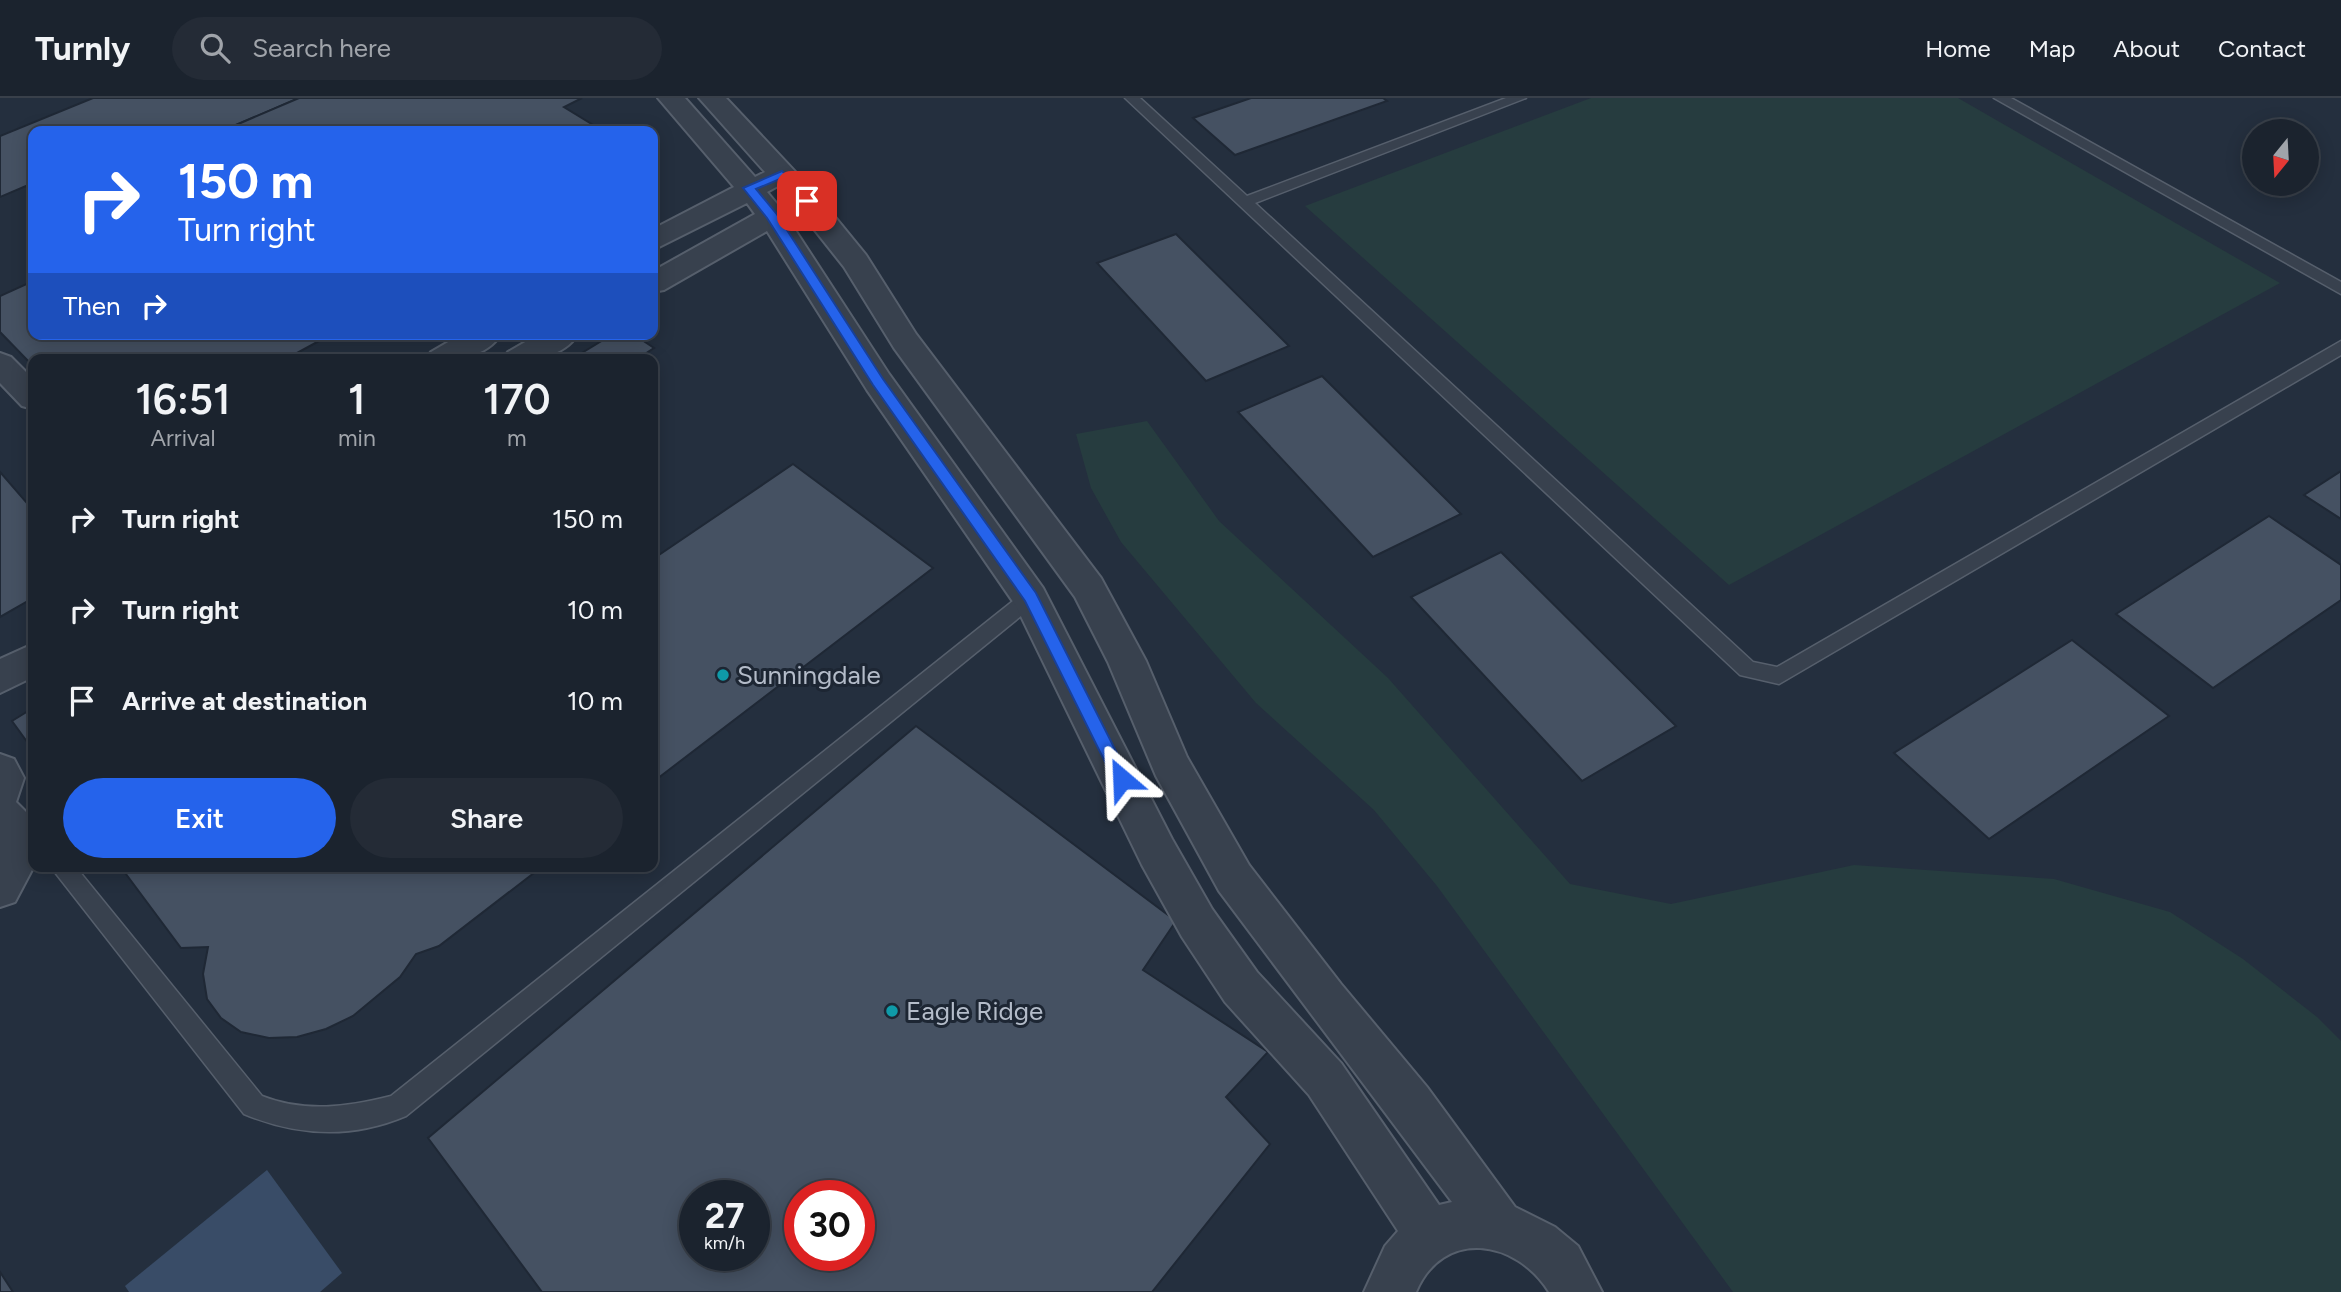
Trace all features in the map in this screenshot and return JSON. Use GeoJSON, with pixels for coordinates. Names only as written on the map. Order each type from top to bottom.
{"type":"FeatureCollection","features":[{"type":"Feature","properties":{"kind":"street"},"geometry":{"type":"LineString","coordinates":[[671,98],[709,138],[856,262],[905,341],[1088,588],[1127,661],[1170,764],[1234,878],[1325,999],[1410,1104],[1497,1223]]}},
{"type":"Feature","properties":{"kind":"street"},"geometry":{"type":"LineString","coordinates":[[712,98],[777,195],[878,382],[1030,598],[1157,852],[1197,923],[1241,987],[1325,1079],[1429,1234]]}},
{"type":"Feature","properties":{"kind":"street"},"geometry":{"type":"LineString","coordinates":[[658,239],[777,195]]}},
{"type":"Feature","properties":{"kind":"street"},"geometry":{"type":"LineString","coordinates":[[658,279],[777,195]]}},
{"type":"Feature","properties":{"kind":"street"},"geometry":{"type":"LineString","coordinates":[[451,354],[475,340]]}},
{"type":"Feature","properties":{"kind":"street"},"geometry":{"type":"LineString","coordinates":[[528,354],[552,340]]}},
{"type":"Feature","properties":{"kind":"street"},"geometry":{"type":"LineString","coordinates":[[0,364],[28,393]]}},
{"type":"Feature","properties":{"kind":"street"},"geometry":{"type":"LineString","coordinates":[[0,678],[28,662]]}},
{"type":"Feature","properties":{"kind":"street"},"geometry":{"type":"LineString","coordinates":[[0,771],[4,778],[0,794]]}},
{"type":"Feature","properties":{"kind":"street"},"geometry":{"type":"LineString","coordinates":[[0,813],[16,826],[17,866]]}},
{"type":"Feature","properties":{"kind":"street"},"geometry":{"type":"LineString","coordinates":[[1389,1291],[1404,1257],[1429,1234],[1462,1221],[1497,1223],[1531,1239],[1562,1265],[1577,1292]]}},
{"type":"Feature","properties":{"kind":"lane"},"geometry":{"type":"LineString","coordinates":[[1132,98],[1747,669],[1779,676],[2341,347]]}},
{"type":"Feature","properties":{"kind":"lane"},"geometry":{"type":"LineString","coordinates":[[1244,202],[1519,98]]}},
{"type":"Feature","properties":{"kind":"lane"},"geometry":{"type":"LineString","coordinates":[[2001,98],[2341,289]]}},
{"type":"Feature","properties":{"kind":"lane"},"geometry":{"type":"LineString","coordinates":[[66,872],[253,1105],[282,1118],[317,1121],[349,1119],[397,1107],[1030,598]]}},
{"type":"Feature","properties":{"kind":"green space"},"geometry":{"type":"Polygon","coordinates":[[[1591,98],[1958,98],[2280,283],[1729,585],[1305,206],[1591,98]]]}},
{"type":"Feature","properties":{"kind":"green space"},"geometry":{"type":"Polygon","coordinates":[[[1147,421],[1219,521],[1388,678],[1570,884],[1671,904],[1854,865],[2054,879],[2170,912],[2243,959],[2317,1017],[2341,1041],[2341,1292],[1733,1292],[1437,886],[1374,810],[1256,703],[1121,542],[1091,488],[1076,434],[1147,421]]]}},
{"type":"Feature","properties":{"kind":"water"},"geometry":{"type":"Polygon","coordinates":[[[267,1170],[342,1273],[320,1292],[129,1292],[125,1286],[267,1170]]]}},
{"type":"Feature","properties":{"kind":"building"},"geometry":{"type":"Polygon","coordinates":[[[93,98],[299,98],[234,126],[28,126],[28,188],[26,186],[0,197],[0,136],[93,98]]]}},
{"type":"Feature","properties":{"kind":"building"},"geometry":{"type":"Polygon","coordinates":[[[299,98],[582,98],[564,107],[595,126],[234,126],[299,98]]]}},
{"type":"Feature","properties":{"kind":"building"},"geometry":{"type":"Polygon","coordinates":[[[1251,98],[1383,98],[1387,101],[1235,155],[1193,118],[1251,98]]]}},
{"type":"Feature","properties":{"kind":"building"},"geometry":{"type":"Polygon","coordinates":[[[1176,234],[1289,346],[1206,381],[1097,263],[1176,234]]]}},
{"type":"Feature","properties":{"kind":"building"},"geometry":{"type":"Polygon","coordinates":[[[28,283],[28,340],[321,340],[295,354],[28,354],[28,361],[0,332],[0,296],[28,283]]]}},
{"type":"Feature","properties":{"kind":"building"},"geometry":{"type":"Polygon","coordinates":[[[603,340],[642,340],[654,348],[645,354],[580,354],[603,340]]]}},
{"type":"Feature","properties":{"kind":"building"},"geometry":{"type":"Polygon","coordinates":[[[1322,376],[1461,514],[1373,557],[1238,412],[1322,376]]]}},
{"type":"Feature","properties":{"kind":"building","name":"Sunningdale"},"geometry":{"type":"Polygon","coordinates":[[[793,464],[933,568],[658,778],[658,556],[793,464]]]}},
{"type":"Feature","properties":{"kind":"building"},"geometry":{"type":"Polygon","coordinates":[[[2341,471],[2341,519],[2304,495],[2341,471]]]}},
{"type":"Feature","properties":{"kind":"building"},"geometry":{"type":"Polygon","coordinates":[[[0,472],[28,504],[28,601],[0,617],[0,472]]]}},
{"type":"Feature","properties":{"kind":"building"},"geometry":{"type":"Polygon","coordinates":[[[2269,516],[2341,565],[2341,600],[2213,688],[2116,614],[2269,516]]]}},
{"type":"Feature","properties":{"kind":"building"},"geometry":{"type":"Polygon","coordinates":[[[1501,552],[1676,726],[1582,781],[1411,597],[1501,552]]]}},
{"type":"Feature","properties":{"kind":"building"},"geometry":{"type":"Polygon","coordinates":[[[2072,640],[2169,716],[1989,839],[1894,753],[2072,640]]]}},
{"type":"Feature","properties":{"kind":"building"},"geometry":{"type":"Polygon","coordinates":[[[28,711],[28,743],[12,721],[28,711]]]}},
{"type":"Feature","properties":{"kind":"building","name":"Eagle Ridge"},"geometry":{"type":"Polygon","coordinates":[[[916,726],[1176,921],[1143,970],[1268,1052],[1226,1097],[1270,1144],[1152,1292],[542,1292],[428,1138],[916,726]]]}},
{"type":"Feature","properties":{"kind":"building"},"geometry":{"type":"Polygon","coordinates":[[[124,872],[535,872],[439,946],[416,954],[400,977],[353,1016],[326,1029],[297,1037],[269,1038],[241,1032],[221,1018],[207,999],[203,974],[208,947],[181,948],[124,872]]]}},
{"type":"Feature","properties":{"kind":"building"},"geometry":{"type":"Polygon","coordinates":[[[0,1272],[13,1292],[0,1292],[0,1272]]]}},
{"type":"Feature","properties":{"kind":"place","name":"Sunningdale"},"geometry":{"type":"Point","coordinates":[723,675]}},
{"type":"Feature","properties":{"kind":"place","name":"Eagle Ridge"},"geometry":{"type":"Point","coordinates":[892,1011]}},
{"type":"Feature","properties":{"kind":"route"},"geometry":{"type":"LineString","coordinates":[[807,201],[782,174],[749,188],[772,216],[878,382],[1030,598],[1122,779]]}}]}
